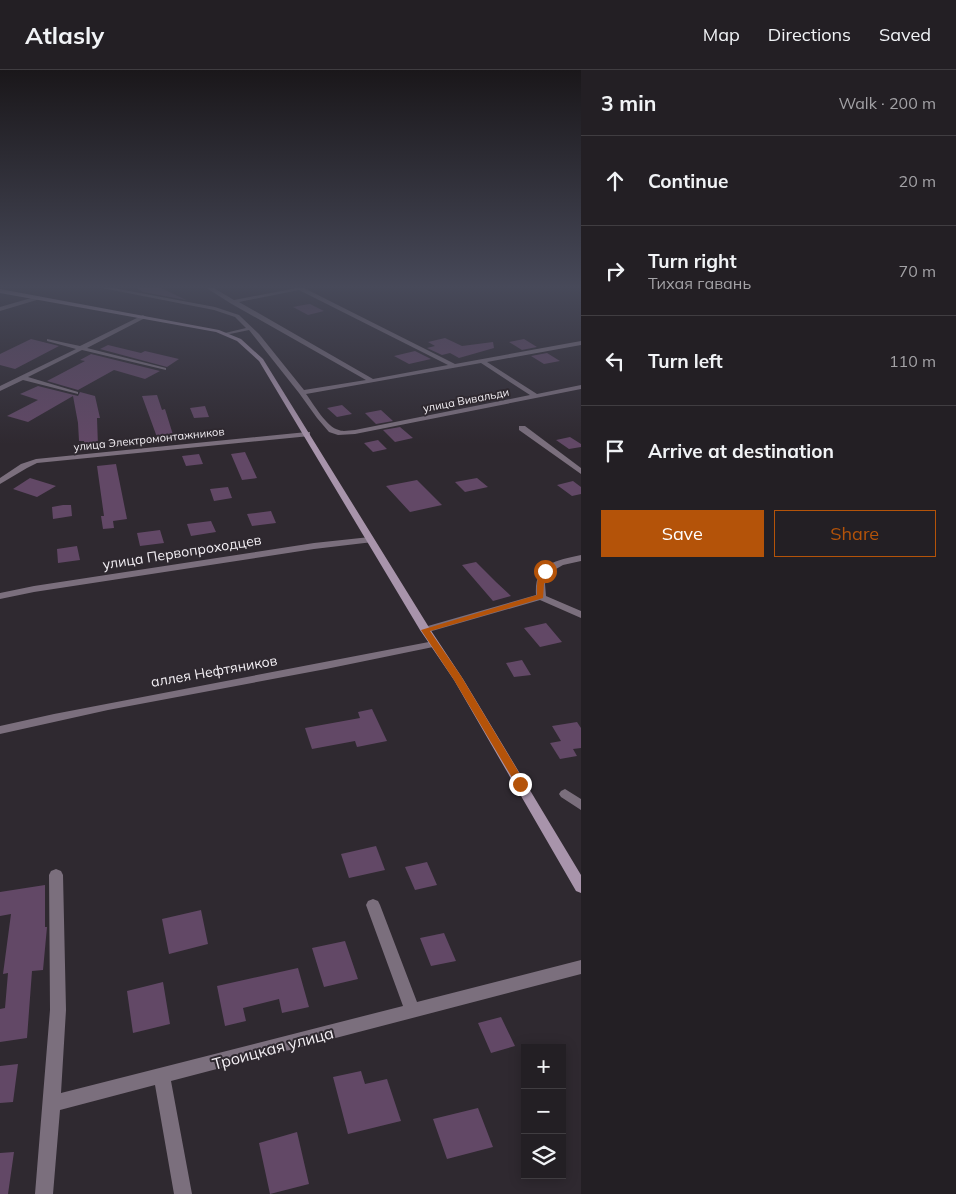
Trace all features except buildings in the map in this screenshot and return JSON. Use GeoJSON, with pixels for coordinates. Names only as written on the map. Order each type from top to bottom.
{"type":"FeatureCollection","features":[{"type":"Feature","properties":{"kind":"street"},"geometry":{"type":"LineString","coordinates":[[0,389],[97,339]]}},
{"type":"Feature","properties":{"kind":"street"},"geometry":{"type":"LineString","coordinates":[[237,339],[244,343],[261,360],[425,630],[458,678],[581,887]]}},
{"type":"Feature","properties":{"kind":"street","name":"улица Вивальди"},"geometry":{"type":"LineString","coordinates":[[260,339],[302,392],[319,417],[332,430],[338,433],[355,432],[581,387]]}},
{"type":"Feature","properties":{"kind":"street"},"geometry":{"type":"LineString","coordinates":[[299,339],[372,381]]}},
{"type":"Feature","properties":{"kind":"street"},"geometry":{"type":"LineString","coordinates":[[402,339],[454,366]]}},
{"type":"Feature","properties":{"kind":"street"},"geometry":{"type":"LineString","coordinates":[[49,340],[164,369]]}},
{"type":"Feature","properties":{"kind":"street"},"geometry":{"type":"LineString","coordinates":[[302,392],[581,343]]}},
{"type":"Feature","properties":{"kind":"street"},"geometry":{"type":"LineString","coordinates":[[482,361],[536,396]]}},
{"type":"Feature","properties":{"kind":"street"},"geometry":{"type":"LineString","coordinates":[[23,378],[76,393]]}},
{"type":"Feature","properties":{"kind":"street"},"geometry":{"type":"LineString","coordinates":[[522,428],[581,472]]}},
{"type":"Feature","properties":{"kind":"street","name":"улица Электромонтажников"},"geometry":{"type":"LineString","coordinates":[[0,482],[24,466],[36,461],[307,434]]}},
{"type":"Feature","properties":{"kind":"street","name":"улица Первопроходцев"},"geometry":{"type":"LineString","coordinates":[[0,596],[34,589],[304,548],[370,540]]}},
{"type":"Feature","properties":{"kind":"street"},"geometry":{"type":"LineString","coordinates":[[541,597],[540,584],[545,571],[560,563],[581,558]]}},
{"type":"Feature","properties":{"kind":"street"},"geometry":{"type":"LineString","coordinates":[[425,630],[541,597],[581,615]]}},
{"type":"Feature","properties":{"kind":"street","name":"аллея Нефтяников"},"geometry":{"type":"LineString","coordinates":[[0,730],[60,715],[434,644]]}},
{"type":"Feature","properties":{"kind":"street"},"geometry":{"type":"LineString","coordinates":[[565,794],[581,805]]}},
{"type":"Feature","properties":{"kind":"street"},"geometry":{"type":"LineString","coordinates":[[44,1194],[58,1010],[56,875]]}},
{"type":"Feature","properties":{"kind":"street"},"geometry":{"type":"LineString","coordinates":[[373,905],[413,1011]]}},
{"type":"Feature","properties":{"kind":"street","name":"Троицкая улица"},"geometry":{"type":"LineString","coordinates":[[52,1104],[581,967]]}},
{"type":"Feature","properties":{"kind":"street"},"geometry":{"type":"LineString","coordinates":[[162,1077],[183,1194]]}},
{"type":"Feature","properties":{"kind":"route"},"geometry":{"type":"LineString","coordinates":[[520,784],[458,678],[425,630],[541,597],[540,584],[545,571]]}}]}
